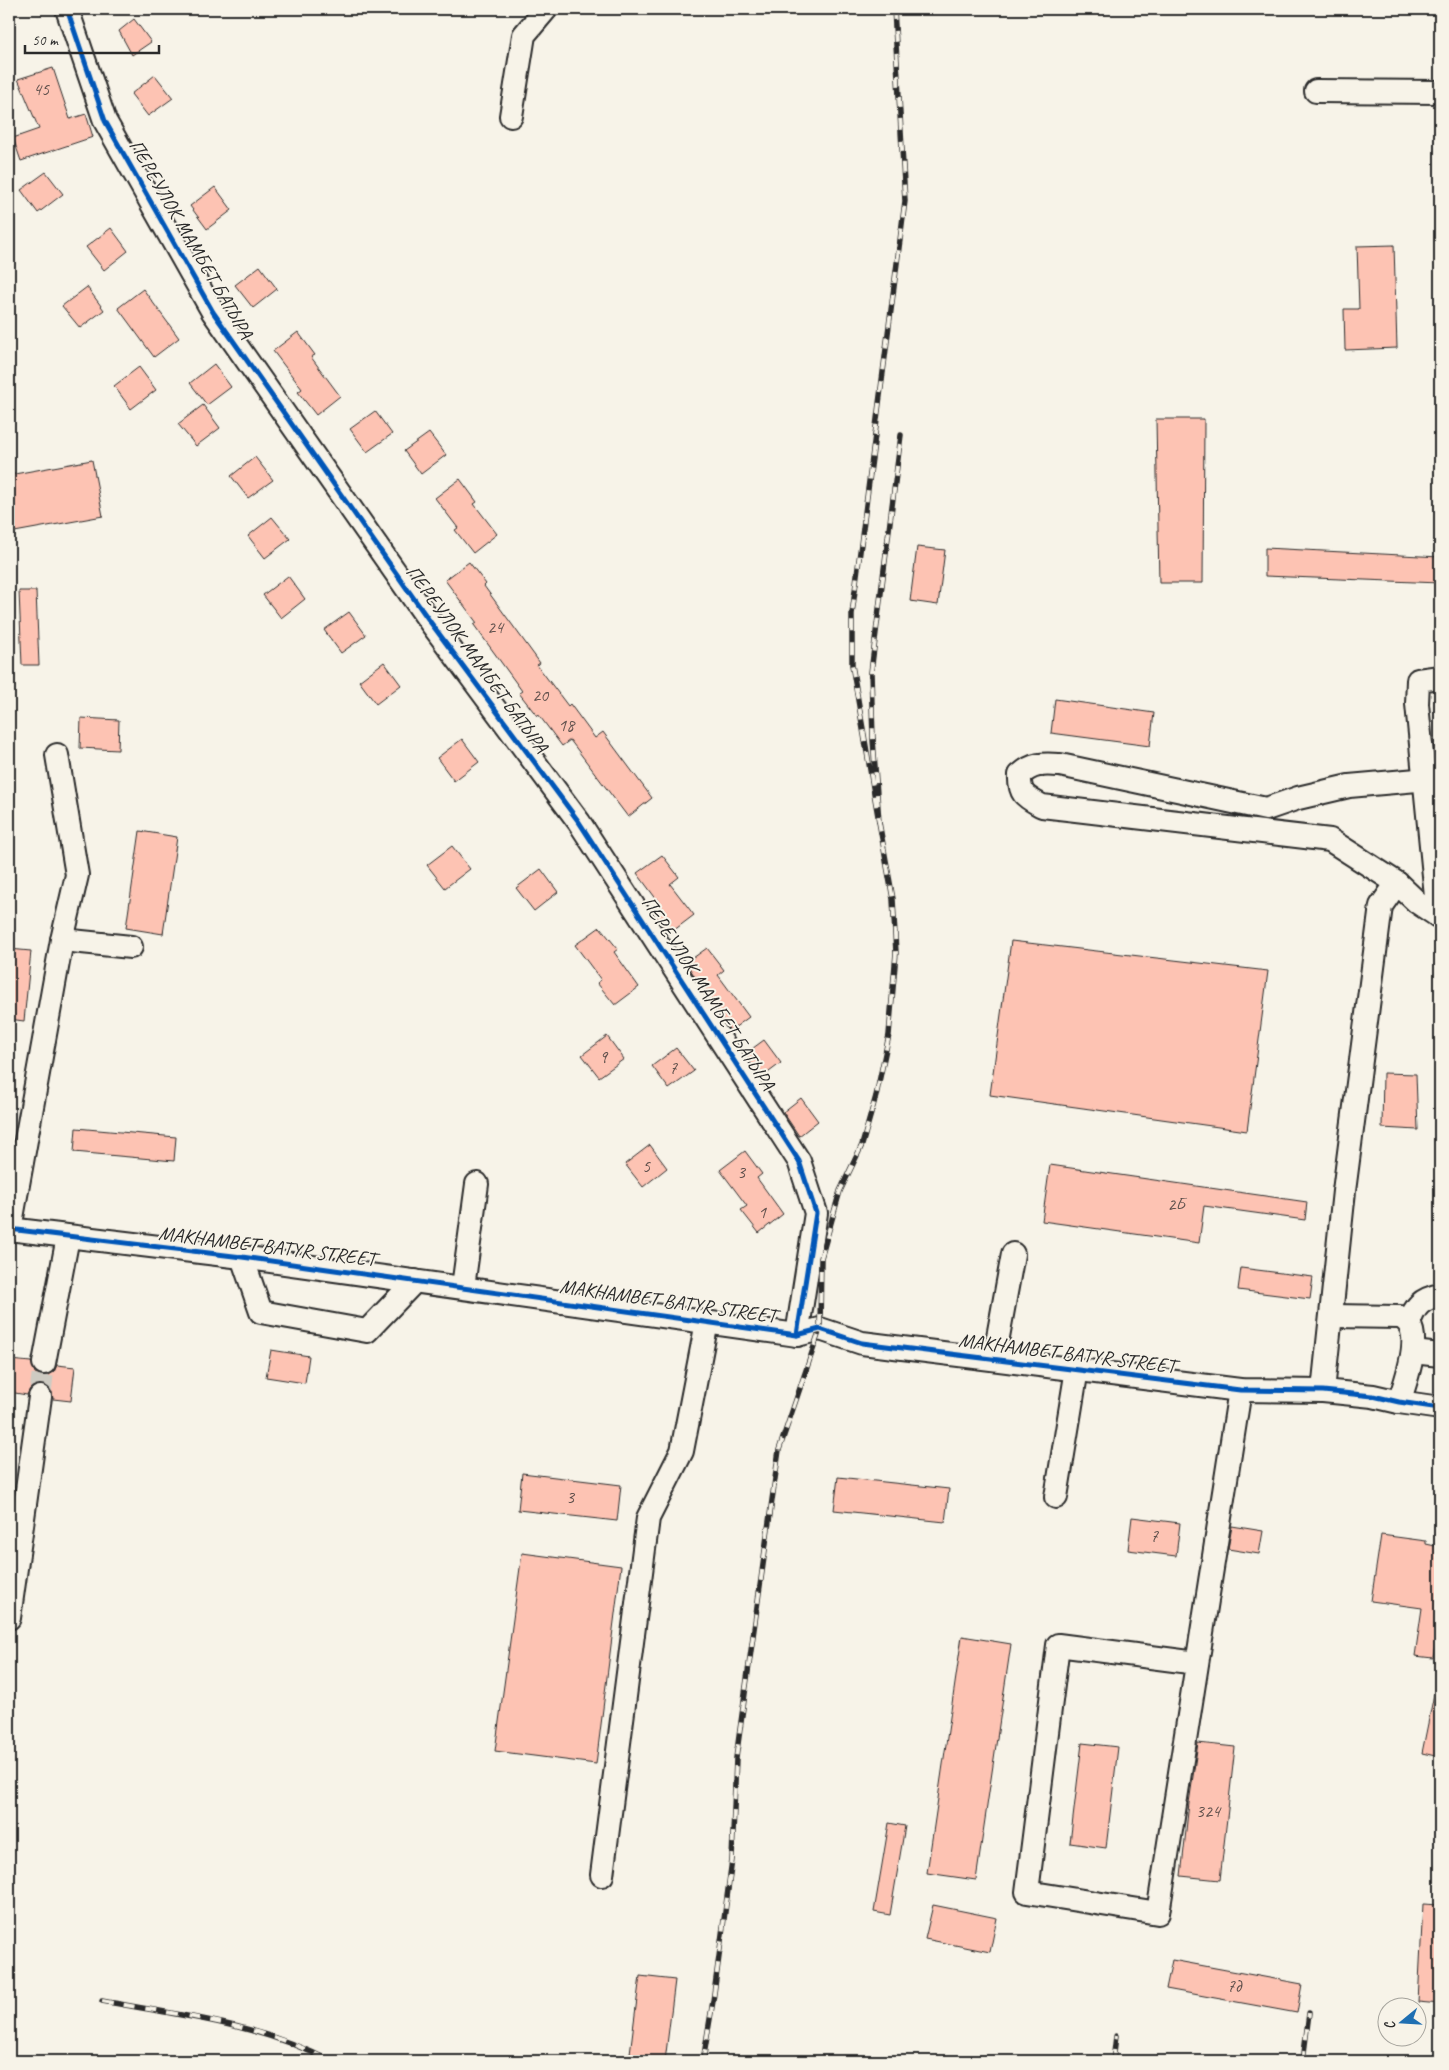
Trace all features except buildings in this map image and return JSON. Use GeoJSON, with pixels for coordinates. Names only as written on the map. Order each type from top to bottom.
{"type":"FeatureCollection","features":[{"type":"Feature","properties":{"kind":"street","name":"ПЕРЕУЛОК МАМБЕТ БАТЫРА"},"geometry":{"type":"LineString","coordinates":[[67,9],[105,121],[213,312],[431,623],[579,822],[799,1161],[816,1214],[797,1335]]}},
{"type":"Feature","properties":{"kind":"street"},"geometry":{"type":"LineString","coordinates":[[511,116],[524,35],[546,9]]}},
{"type":"Feature","properties":{"kind":"street"},"geometry":{"type":"LineString","coordinates":[[1316,91],[1440,92]]}},
{"type":"Feature","properties":{"kind":"street"},"geometry":{"type":"LineString","coordinates":[[1439,915],[1432,779],[1417,704],[1418,680],[1440,677]]}},
{"type":"Feature","properties":{"kind":"street"},"geometry":{"type":"LineString","coordinates":[[10,1229],[62,940],[77,875],[57,754]]}},
{"type":"Feature","properties":{"kind":"street"},"geometry":{"type":"LineString","coordinates":[[1432,779],[1349,786],[1298,798],[1266,809],[1060,765],[1039,764],[1029,767],[1020,775],[1020,784],[1024,796],[1042,806],[1330,840],[1396,883],[1417,902],[1439,915]]}},
{"type":"Feature","properties":{"kind":"street"},"geometry":{"type":"LineString","coordinates":[[1323,1391],[1344,1191],[1381,906],[1396,883]]}},
{"type":"Feature","properties":{"kind":"street"},"geometry":{"type":"LineString","coordinates":[[62,940],[131,947]]}},
{"type":"Feature","properties":{"kind":"street"},"geometry":{"type":"LineString","coordinates":[[463,1288],[477,1184]]}},
{"type":"Feature","properties":{"kind":"street","name":"MAKHAMBET BATYR STREET"},"geometry":{"type":"LineString","coordinates":[[10,1229],[242,1256],[797,1335],[820,1329],[862,1342],[994,1359],[1240,1390],[1323,1391],[1373,1396],[1440,1408]]}},
{"type":"Feature","properties":{"kind":"street"},"geometry":{"type":"LineString","coordinates":[[44,1364],[68,1237]]}},
{"type":"Feature","properties":{"kind":"street"},"geometry":{"type":"LineString","coordinates":[[994,1359],[1013,1254]]}},
{"type":"Feature","properties":{"kind":"street"},"geometry":{"type":"LineString","coordinates":[[242,1256],[261,1312],[367,1331],[415,1281]]}},
{"type":"Feature","properties":{"kind":"street"},"geometry":{"type":"LineString","coordinates":[[1399,1402],[1413,1352],[1413,1335],[1409,1323],[1414,1308],[1440,1295]]}},
{"type":"Feature","properties":{"kind":"street"},"geometry":{"type":"LineString","coordinates":[[1332,1316],[1400,1317],[1409,1323]]}},
{"type":"Feature","properties":{"kind":"street"},"geometry":{"type":"LineString","coordinates":[[602,1875],[648,1518],[682,1451],[707,1322]]}},
{"type":"Feature","properties":{"kind":"street"},"geometry":{"type":"LineString","coordinates":[[1413,1352],[1440,1355]]}},
{"type":"Feature","properties":{"kind":"street"},"geometry":{"type":"LineString","coordinates":[[1056,1497],[1077,1369]]}},
{"type":"Feature","properties":{"kind":"street"},"geometry":{"type":"LineString","coordinates":[[1197,1663],[1058,1645],[1027,1892],[1158,1913],[1240,1390]]}},
{"type":"Feature","properties":{"kind":"street"},"geometry":{"type":"LineString","coordinates":[[9,1618],[40,1397]]}},
{"type":"Feature","properties":{"kind":"tunnel"},"geometry":{"type":"LineString","coordinates":[[40,1397],[44,1363]]}},
{"type":"Feature","properties":{"kind":"railway"},"geometry":{"type":"LineString","coordinates":[[894,9],[905,201],[852,614],[852,665],[879,822],[873,739],[871,672],[901,435]]}},
{"type":"Feature","properties":{"kind":"railway"},"geometry":{"type":"LineString","coordinates":[[703,2061],[732,1860],[736,1758],[779,1450],[820,1329],[821,1258],[840,1191],[862,1145],[876,1096],[889,1035],[896,953],[893,899],[879,822]]}},
{"type":"Feature","properties":{"kind":"railway"},"geometry":{"type":"LineString","coordinates":[[102,2001],[190,2016],[248,2029],[303,2048],[330,2061]]}},
{"type":"Feature","properties":{"kind":"railway"},"geometry":{"type":"LineString","coordinates":[[1303,2061],[1309,2013]]}},
{"type":"Feature","properties":{"kind":"railway"},"geometry":{"type":"LineString","coordinates":[[1113,2061],[1116,2036]]}},
{"type":"Feature","properties":{"kind":"cycle path"},"geometry":{"type":"LineString","coordinates":[[67,9],[105,121],[213,312],[431,623],[579,822],[799,1161],[816,1213],[797,1335]]}},
{"type":"Feature","properties":{"kind":"cycle path"},"geometry":{"type":"LineString","coordinates":[[9,1229],[242,1257],[797,1335],[820,1329],[862,1343],[1240,1390],[1323,1391],[1373,1396],[1440,1408]]}}]}
